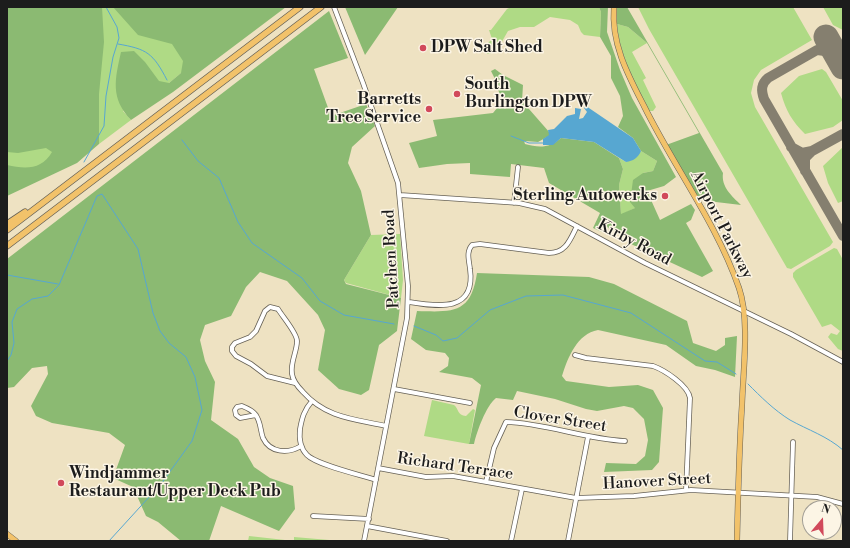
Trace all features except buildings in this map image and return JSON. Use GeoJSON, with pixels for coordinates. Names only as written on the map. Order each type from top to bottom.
{"type":"FeatureCollection","features":[{"type":"Feature","properties":{"kind":"highway"},"geometry":{"type":"LineString","coordinates":[[7,230],[300,7]]}},
{"type":"Feature","properties":{"kind":"highway"},"geometry":{"type":"LineString","coordinates":[[7,246],[321,7]]}},
{"type":"Feature","properties":{"kind":"highway"},"geometry":{"type":"LineString","coordinates":[[7,224],[61,189]]}},
{"type":"Feature","properties":{"kind":"main road","name":"Airport Parkway"},"geometry":{"type":"LineString","coordinates":[[614,7],[614,34],[626,70],[665,147],[724,252],[739,288],[744,311],[744,347],[737,541]]}},
{"type":"Feature","properties":{"kind":"main road"},"geometry":{"type":"LineString","coordinates":[[7,534],[16,541]]}},
{"type":"Feature","properties":{"kind":"street","name":"Patchen Road"},"geometry":{"type":"LineString","coordinates":[[334,7],[392,164],[400,195],[409,302],[394,389],[364,541]]}},
{"type":"Feature","properties":{"kind":"street"},"geometry":{"type":"LineString","coordinates":[[514,203],[518,167]]}},
{"type":"Feature","properties":{"kind":"street","name":"Kirby Road"},"geometry":{"type":"LineString","coordinates":[[400,195],[514,203],[545,209],[645,263],[744,311],[843,362]]}},
{"type":"Feature","properties":{"kind":"street"},"geometry":{"type":"LineString","coordinates":[[409,302],[443,305],[453,304],[462,299],[467,293],[470,285],[468,252],[472,245],[480,244],[558,253],[567,247],[577,226]]}},
{"type":"Feature","properties":{"kind":"street"},"geometry":{"type":"LineString","coordinates":[[295,383],[292,366],[297,338],[278,309],[270,307],[265,311],[256,331],[250,337],[234,344],[232,351],[236,356],[251,364],[267,376],[295,383],[312,401],[331,414],[386,426]]}},
{"type":"Feature","properties":{"kind":"street"},"geometry":{"type":"LineString","coordinates":[[575,355],[586,358],[653,366],[660,369],[688,390],[690,398],[686,490]]}},
{"type":"Feature","properties":{"kind":"street"},"geometry":{"type":"LineString","coordinates":[[394,389],[470,403]]}},
{"type":"Feature","properties":{"kind":"street"},"geometry":{"type":"LineString","coordinates":[[312,401],[306,408],[302,417],[299,433],[301,446],[306,454],[313,459],[376,480]]}},
{"type":"Feature","properties":{"kind":"street"},"geometry":{"type":"LineString","coordinates":[[256,415],[240,418],[236,415],[235,410],[237,407],[242,406],[251,410],[256,415],[264,439],[271,447],[289,452],[301,446]]}},
{"type":"Feature","properties":{"kind":"street","name":"Clover Street"},"geometry":{"type":"LineString","coordinates":[[486,482],[494,448],[506,422],[543,427],[588,437],[625,441]]}},
{"type":"Feature","properties":{"kind":"street"},"geometry":{"type":"LineString","coordinates":[[568,541],[588,437]]}},
{"type":"Feature","properties":{"kind":"street"},"geometry":{"type":"LineString","coordinates":[[790,541],[793,442]]}},
{"type":"Feature","properties":{"kind":"street","name":"Richard Terrace"},"geometry":{"type":"LineString","coordinates":[[378,468],[426,477],[453,476],[576,498]]}},
{"type":"Feature","properties":{"kind":"street"},"geometry":{"type":"LineString","coordinates":[[511,541],[522,489]]}},
{"type":"Feature","properties":{"kind":"street","name":"Hanover Street"},"geometry":{"type":"LineString","coordinates":[[576,498],[634,496],[686,490],[817,497],[843,504]]}},
{"type":"Feature","properties":{"kind":"street"},"geometry":{"type":"LineString","coordinates":[[313,516],[369,518]]}},
{"type":"Feature","properties":{"kind":"street"},"geometry":{"type":"LineString","coordinates":[[367,526],[446,541]]}},
{"type":"Feature","properties":{"kind":"green space"},"geometry":{"type":"Polygon","coordinates":[[[7,7],[261,7],[169,83],[123,111],[131,120],[99,144],[99,129],[7,195],[7,7]]]}},
{"type":"Feature","properties":{"kind":"green space"},"geometry":{"type":"Polygon","coordinates":[[[7,7],[102,7],[104,42],[99,94],[99,144],[77,163],[7,196],[7,165],[32,167],[43,162],[52,152],[46,148],[18,153],[7,152],[7,7]]]}},
{"type":"Feature","properties":{"kind":"green space"},"geometry":{"type":"Polygon","coordinates":[[[113,7],[286,7],[173,92],[131,120],[124,112],[117,96],[116,80],[121,52],[134,51],[145,62],[159,81],[169,83],[181,73],[183,61],[172,44],[138,35],[113,7]]]}},
{"type":"Feature","properties":{"kind":"green space"},"geometry":{"type":"Polygon","coordinates":[[[345,7],[398,7],[365,55],[345,7]]]}},
{"type":"Feature","properties":{"kind":"green space"},"geometry":{"type":"Polygon","coordinates":[[[511,7],[599,7],[601,12],[600,37],[584,35],[578,25],[570,20],[550,17],[534,27],[520,27],[508,31],[496,52],[487,54],[485,46],[492,39],[489,30],[491,30],[507,9],[511,7]]]}},
{"type":"Feature","properties":{"kind":"green space"},"geometry":{"type":"Polygon","coordinates":[[[599,7],[608,7],[607,32],[620,70],[632,98],[676,177],[664,186],[647,191],[660,220],[691,204],[695,210],[691,220],[686,223],[713,271],[702,277],[631,244],[632,241],[605,226],[602,232],[593,228],[600,213],[549,183],[544,168],[511,164],[510,177],[470,174],[470,163],[447,164],[419,168],[409,143],[437,136],[433,120],[493,113],[502,102],[491,71],[495,69],[503,75],[523,85],[522,101],[550,133],[549,136],[538,142],[524,141],[525,144],[544,146],[553,144],[561,138],[594,142],[619,158],[623,169],[619,185],[621,214],[635,208],[630,202],[633,180],[643,173],[653,171],[657,161],[641,151],[633,138],[618,127],[623,116],[620,96],[611,78],[611,56],[600,37],[601,12],[599,7]]]}},
{"type":"Feature","properties":{"kind":"green space"},"geometry":{"type":"Polygon","coordinates":[[[617,7],[627,7],[723,173],[725,187],[741,205],[716,202],[696,196],[666,145],[699,133],[647,43],[628,27],[617,24],[617,7]]]}},
{"type":"Feature","properties":{"kind":"green space"},"geometry":{"type":"Polygon","coordinates":[[[638,7],[793,7],[812,40],[761,70],[754,80],[751,93],[755,107],[833,242],[830,246],[791,269],[787,268],[649,29],[638,7]]]}},
{"type":"Feature","properties":{"kind":"green space"},"geometry":{"type":"Polygon","coordinates":[[[823,7],[843,7],[843,30],[833,25],[823,7]]]}},
{"type":"Feature","properties":{"kind":"green space"},"geometry":{"type":"Polygon","coordinates":[[[329,11],[348,58],[314,69],[331,116],[366,104],[375,126],[352,147],[348,163],[361,191],[371,235],[344,280],[346,284],[401,298],[397,331],[379,345],[369,390],[361,395],[339,389],[318,370],[325,330],[318,315],[287,281],[260,272],[246,287],[231,316],[205,325],[200,340],[205,361],[215,382],[211,420],[238,439],[254,467],[270,478],[293,486],[295,509],[279,531],[221,506],[209,541],[181,541],[158,522],[146,516],[133,487],[113,478],[125,445],[109,433],[52,423],[36,416],[31,406],[48,374],[47,366],[32,368],[14,387],[7,388],[7,259],[329,11]]]}},
{"type":"Feature","properties":{"kind":"green space"},"geometry":{"type":"Polygon","coordinates":[[[617,24],[628,27],[647,43],[632,52],[646,78],[643,80],[656,107],[653,111],[649,111],[628,69],[618,35],[617,24]]]}},
{"type":"Feature","properties":{"kind":"green space"},"geometry":{"type":"Polygon","coordinates":[[[822,69],[826,72],[843,101],[843,120],[833,127],[805,134],[796,125],[790,115],[781,93],[799,76],[822,69]]]}},
{"type":"Feature","properties":{"kind":"green space"},"geometry":{"type":"Polygon","coordinates":[[[843,147],[843,201],[838,203],[828,183],[823,166],[843,147]]]}},
{"type":"Feature","properties":{"kind":"green space"},"geometry":{"type":"Polygon","coordinates":[[[641,151],[657,161],[653,171],[643,173],[635,208],[621,215],[619,185],[623,169],[619,158],[626,162],[641,151]]]}},
{"type":"Feature","properties":{"kind":"green space"},"geometry":{"type":"Polygon","coordinates":[[[400,234],[403,280],[401,298],[346,283],[344,280],[371,235],[400,234]]]}},
{"type":"Feature","properties":{"kind":"green space"},"geometry":{"type":"Polygon","coordinates":[[[834,248],[837,249],[843,260],[843,351],[838,349],[828,337],[831,333],[837,335],[840,331],[831,324],[822,327],[793,277],[793,273],[796,270],[834,248]]]}},
{"type":"Feature","properties":{"kind":"green space"},"geometry":{"type":"Polygon","coordinates":[[[477,273],[589,277],[614,284],[687,321],[693,343],[716,351],[725,345],[725,338],[737,336],[735,377],[715,370],[696,366],[666,345],[598,330],[584,336],[574,347],[562,376],[566,381],[609,387],[638,385],[653,390],[663,408],[659,462],[652,470],[604,472],[606,463],[636,464],[645,456],[648,440],[644,419],[633,408],[624,406],[597,411],[555,399],[517,391],[513,400],[496,398],[492,402],[482,419],[474,444],[469,444],[481,385],[472,378],[439,372],[448,366],[449,358],[445,353],[426,350],[411,339],[417,311],[441,311],[458,308],[465,303],[470,296],[477,273]]]}},
{"type":"Feature","properties":{"kind":"green space"},"geometry":{"type":"Polygon","coordinates":[[[432,400],[454,405],[460,413],[466,416],[473,409],[475,410],[469,444],[424,436],[432,400]]]}},
{"type":"Feature","properties":{"kind":"green space"},"geometry":{"type":"Polygon","coordinates":[[[249,536],[294,541],[248,541],[249,536]]]}},
{"type":"Feature","properties":{"kind":"green space"},"geometry":{"type":"Polygon","coordinates":[[[294,537],[341,541],[294,541],[294,537]]]}},
{"type":"Feature","properties":{"kind":"water"},"geometry":{"type":"Polygon","coordinates":[[[586,106],[633,138],[641,151],[637,157],[626,162],[594,142],[561,138],[553,145],[543,145],[543,139],[549,135],[548,130],[554,129],[567,116],[575,114],[575,108],[581,109],[579,119],[583,118],[587,112],[584,108],[586,106]]]}},
{"type":"Feature","properties":{"kind":"waterway"},"geometry":{"type":"LineString","coordinates":[[84,162],[104,126],[106,96],[113,57],[119,38],[117,27],[106,7]]}},
{"type":"Feature","properties":{"kind":"waterway"},"geometry":{"type":"LineString","coordinates":[[118,44],[143,50],[158,64],[167,80]]}},
{"type":"Feature","properties":{"kind":"waterway"},"geometry":{"type":"LineString","coordinates":[[511,136],[529,143],[543,143]]}},
{"type":"Feature","properties":{"kind":"waterway"},"geometry":{"type":"LineString","coordinates":[[182,140],[198,161],[219,178],[238,222],[252,243],[302,278],[320,301],[344,315],[394,324]]}},
{"type":"Feature","properties":{"kind":"waterway"},"geometry":{"type":"LineString","coordinates":[[7,361],[11,355],[14,343],[12,322],[17,309],[32,299],[48,296],[59,285],[97,196],[102,194],[138,249],[153,313],[160,331],[169,343],[186,357],[195,377],[202,410],[192,441],[161,484],[109,541]]}},
{"type":"Feature","properties":{"kind":"waterway"},"geometry":{"type":"LineString","coordinates":[[7,275],[58,284]]}},
{"type":"Feature","properties":{"kind":"waterway"},"geometry":{"type":"LineString","coordinates":[[414,326],[436,335],[443,341],[457,338],[490,310],[526,296],[563,295],[631,313],[705,361],[717,362],[736,374]]}},
{"type":"Feature","properties":{"kind":"waterway"},"geometry":{"type":"LineString","coordinates":[[748,384],[784,416],[824,437],[843,450]]}},
{"type":"Feature","properties":{"kind":"taxiway"},"geometry":{"type":"LineString","coordinates":[[837,57],[825,51],[817,50],[768,78],[763,85],[762,93],[764,99],[843,236]]}},
{"type":"Feature","properties":{"kind":"taxiway"},"geometry":{"type":"LineString","coordinates":[[812,151],[843,134]]}},
{"type":"Feature","properties":{"kind":"taxiway"},"geometry":{"type":"LineString","coordinates":[[791,147],[802,153],[812,151],[805,158],[805,171]]}},
{"type":"Feature","properties":{"kind":"runway"},"geometry":{"type":"LineString","coordinates":[[826,37],[843,67]]}},
{"type":"Feature","properties":{"kind":"place","name":"DPW Salt Shed"},"geometry":{"type":"Point","coordinates":[423,48]}},
{"type":"Feature","properties":{"kind":"place","name":"South Burlington DPW"},"geometry":{"type":"Point","coordinates":[457,94]}},
{"type":"Feature","properties":{"kind":"place","name":"Barretts Tree Service"},"geometry":{"type":"Point","coordinates":[429,109]}},
{"type":"Feature","properties":{"kind":"place","name":"Sterling Autowerks"},"geometry":{"type":"Point","coordinates":[665,196]}},
{"type":"Feature","properties":{"kind":"place","name":"Windjammer Restaurant/Upper Deck Pub"},"geometry":{"type":"Point","coordinates":[61,483]}}]}
